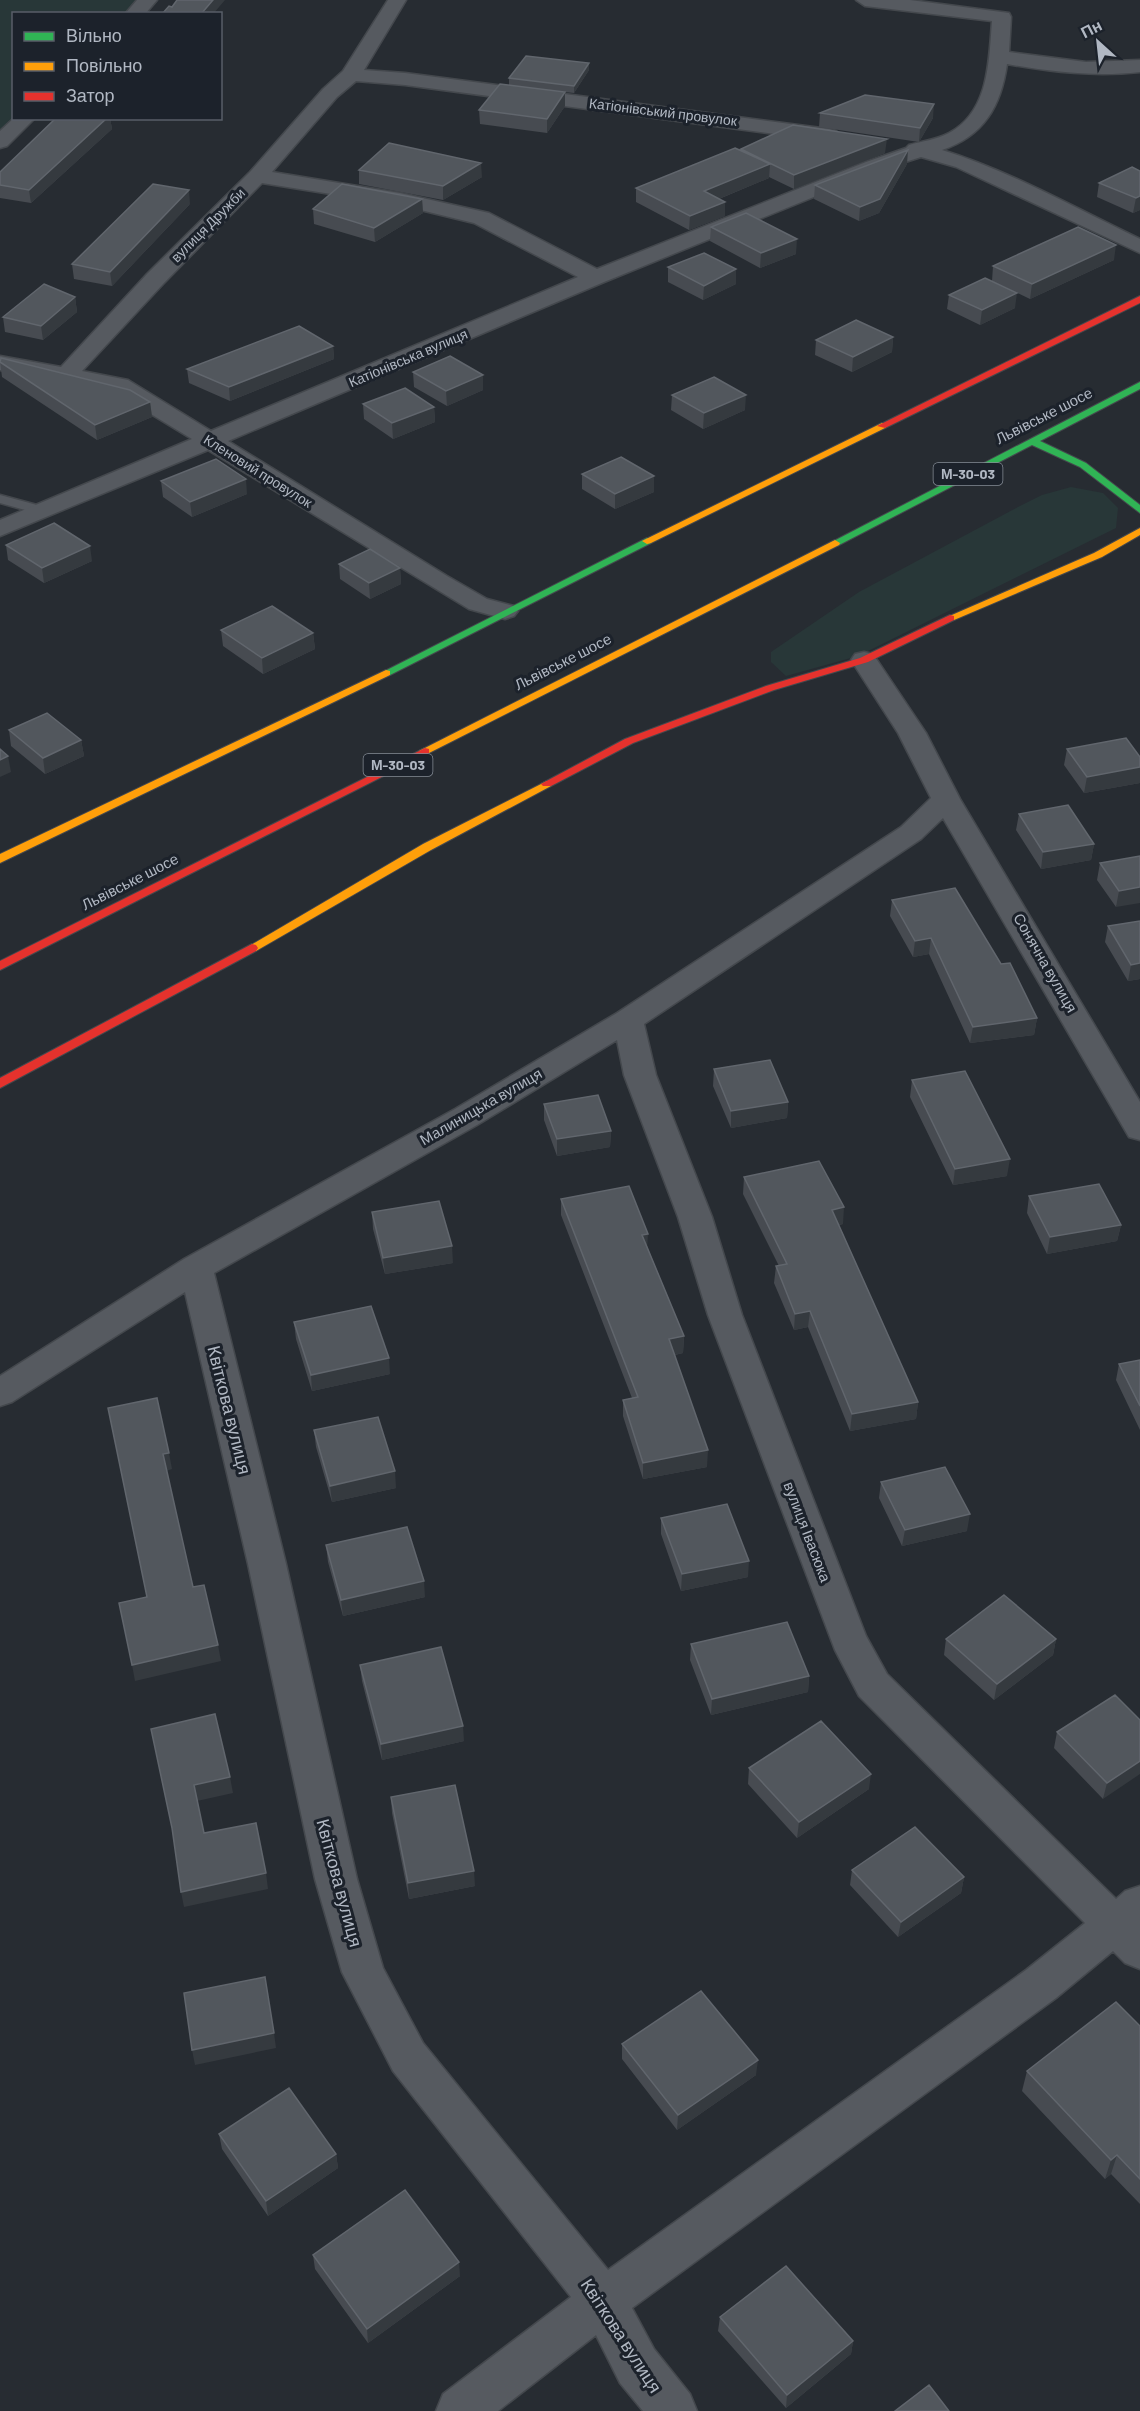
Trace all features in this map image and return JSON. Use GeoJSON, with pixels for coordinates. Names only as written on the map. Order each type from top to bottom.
{"type":"FeatureCollection","features":[{"type":"Feature","properties":{"kind":"street"},"geometry":{"type":"LineString","coordinates":[[136,12],[148,0]]}},
{"type":"Feature","properties":{"kind":"street","name":"вулиця Дружби"},"geometry":{"type":"LineString","coordinates":[[65,376],[155,279],[257,176],[330,93],[351,75],[360,64],[369,43],[397,0]]}},
{"type":"Feature","properties":{"kind":"street","name":"Катіонівська вулиця"},"geometry":{"type":"LineString","coordinates":[[0,529],[596,277],[816,189],[960,135],[977,122],[993,88],[1002,17],[865,0]]}},
{"type":"Feature","properties":{"kind":"street"},"geometry":{"type":"LineString","coordinates":[[998,56],[1069,68],[1140,66]]}},
{"type":"Feature","properties":{"kind":"street","name":"Катіонівський провулок"},"geometry":{"type":"LineString","coordinates":[[351,75],[405,79],[852,138]]}},
{"type":"Feature","properties":{"kind":"street"},"geometry":{"type":"LineString","coordinates":[[0,142],[23,120]]}},
{"type":"Feature","properties":{"kind":"street"},"geometry":{"type":"LineString","coordinates":[[875,142],[921,150],[963,163],[1140,247]]}},
{"type":"Feature","properties":{"kind":"street"},"geometry":{"type":"LineString","coordinates":[[257,176],[400,199],[472,216],[564,258],[596,277]]}},
{"type":"Feature","properties":{"kind":"street"},"geometry":{"type":"LineString","coordinates":[[0,859],[348,692],[505,611],[1140,299]]}},
{"type":"Feature","properties":{"kind":"street","name":"Кленовий провулок"},"geometry":{"type":"LineString","coordinates":[[0,363],[120,385],[438,581],[478,604],[505,611]]}},
{"type":"Feature","properties":{"kind":"street","name":"Львівське шосе"},"geometry":{"type":"LineString","coordinates":[[0,966],[1140,385]]}},
{"type":"Feature","properties":{"kind":"street"},"geometry":{"type":"LineString","coordinates":[[1032,441],[1083,465],[1137,506]]}},
{"type":"Feature","properties":{"kind":"street"},"geometry":{"type":"LineString","coordinates":[[0,1084],[194,981],[427,847],[629,741],[770,688],[864,660],[966,610],[1098,555],[1140,531]]}},
{"type":"Feature","properties":{"kind":"street","name":"Сонячна вулиця"},"geometry":{"type":"LineString","coordinates":[[864,660],[912,734],[946,799],[1140,1129]]}},
{"type":"Feature","properties":{"kind":"street","name":"Малиницька вулиця"},"geometry":{"type":"LineString","coordinates":[[0,1393],[196,1268],[466,1117],[628,1020],[911,833],[946,799]]}},
{"type":"Feature","properties":{"kind":"street","name":"вулиця Івасюка"},"geometry":{"type":"LineString","coordinates":[[628,1020],[640,1075],[694,1217],[725,1315],[853,1648],[873,1685],[1131,1926]]}},
{"type":"Feature","properties":{"kind":"street","name":"Квіткова вулиця"},"geometry":{"type":"LineString","coordinates":[[196,1268],[267,1564],[336,1879],[363,1972],[408,2057],[603,2301],[637,2366],[673,2411]]}},
{"type":"Feature","properties":{"kind":"street"},"geometry":{"type":"LineString","coordinates":[[460,2411],[603,2301],[757,2192],[1041,1984],[1131,1926]]}},
{"type":"Feature","properties":{"kind":"lane"},"geometry":{"type":"LineString","coordinates":[[0,500],[43,511]]}},
{"type":"Feature","properties":{"kind":"shaded area"},"geometry":{"type":"Polygon","coordinates":[[[0,0],[148,0],[135,12],[12,12],[13,120],[0,142],[0,0]]]}},
{"type":"Feature","properties":{"kind":"shaded area"},"geometry":{"type":"Polygon","coordinates":[[[1071,487],[1103,493],[1118,508],[1116,528],[858,656],[786,676],[771,662],[771,652],[859,592],[1042,495],[1071,487]]]}},
{"type":"Feature","properties":{"kind":"building"},"geometry":{"type":"Polygon","coordinates":[[[177,0],[213,0],[203,12],[164,12],[169,6],[172,7],[177,0]]]}},
{"type":"Feature","properties":{"kind":"building"},"geometry":{"type":"Polygon","coordinates":[[[526,56],[589,63],[574,86],[509,78],[526,56]]]}},
{"type":"Feature","properties":{"kind":"building"},"geometry":{"type":"Polygon","coordinates":[[[500,84],[565,92],[547,119],[479,110],[500,84]]]}},
{"type":"Feature","properties":{"kind":"building"},"geometry":{"type":"Polygon","coordinates":[[[865,95],[934,104],[920,128],[820,113],[865,95]]]}},
{"type":"Feature","properties":{"kind":"building"},"geometry":{"type":"Polygon","coordinates":[[[54,120],[105,120],[29,190],[0,185],[0,172],[54,120]]]}},
{"type":"Feature","properties":{"kind":"building"},"geometry":{"type":"Polygon","coordinates":[[[793,125],[887,139],[794,175],[741,149],[793,125]]]}},
{"type":"Feature","properties":{"kind":"building"},"geometry":{"type":"Polygon","coordinates":[[[389,143],[481,163],[443,186],[359,170],[389,143]]]}},
{"type":"Feature","properties":{"kind":"building"},"geometry":{"type":"Polygon","coordinates":[[[735,148],[770,164],[704,191],[725,202],[690,216],[636,188],[735,148]]]}},
{"type":"Feature","properties":{"kind":"building"},"geometry":{"type":"Polygon","coordinates":[[[908,150],[880,199],[860,207],[815,185],[908,150]]]}},
{"type":"Feature","properties":{"kind":"building"},"geometry":{"type":"Polygon","coordinates":[[[1132,167],[1140,171],[1140,196],[1136,198],[1099,183],[1132,167]]]}},
{"type":"Feature","properties":{"kind":"building"},"geometry":{"type":"Polygon","coordinates":[[[153,184],[189,190],[110,272],[72,264],[153,184]]]}},
{"type":"Feature","properties":{"kind":"building"},"geometry":{"type":"Polygon","coordinates":[[[342,184],[422,199],[374,228],[313,209],[342,184]]]}},
{"type":"Feature","properties":{"kind":"building"},"geometry":{"type":"Polygon","coordinates":[[[746,213],[797,239],[761,253],[711,227],[746,213]]]}},
{"type":"Feature","properties":{"kind":"building"},"geometry":{"type":"Polygon","coordinates":[[[1078,227],[1116,245],[1032,284],[993,266],[1078,227]]]}},
{"type":"Feature","properties":{"kind":"building"},"geometry":{"type":"Polygon","coordinates":[[[704,253],[736,269],[704,286],[668,267],[704,253]]]}},
{"type":"Feature","properties":{"kind":"building"},"geometry":{"type":"Polygon","coordinates":[[[985,278],[1017,293],[982,310],[949,295],[985,278]]]}},
{"type":"Feature","properties":{"kind":"building"},"geometry":{"type":"Polygon","coordinates":[[[44,284],[75,297],[41,326],[3,317],[44,284]]]}},
{"type":"Feature","properties":{"kind":"building"},"geometry":{"type":"Polygon","coordinates":[[[856,320],[893,337],[853,357],[816,340],[856,320]]]}},
{"type":"Feature","properties":{"kind":"building"},"geometry":{"type":"Polygon","coordinates":[[[299,326],[333,346],[229,387],[187,369],[299,326]]]}},
{"type":"Feature","properties":{"kind":"building"},"geometry":{"type":"Polygon","coordinates":[[[450,356],[483,375],[446,391],[413,372],[450,356]]]}},
{"type":"Feature","properties":{"kind":"building"},"geometry":{"type":"Polygon","coordinates":[[[1,358],[130,390],[150,402],[95,425],[0,362],[1,358]]]}},
{"type":"Feature","properties":{"kind":"building"},"geometry":{"type":"Polygon","coordinates":[[[714,377],[746,395],[704,413],[672,395],[714,377]]]}},
{"type":"Feature","properties":{"kind":"building"},"geometry":{"type":"Polygon","coordinates":[[[405,388],[434,407],[392,423],[363,404],[405,388]]]}},
{"type":"Feature","properties":{"kind":"building"},"geometry":{"type":"Polygon","coordinates":[[[621,457],[654,476],[615,494],[582,474],[621,457]]]}},
{"type":"Feature","properties":{"kind":"building"},"geometry":{"type":"Polygon","coordinates":[[[216,459],[246,479],[190,502],[161,481],[216,459]]]}},
{"type":"Feature","properties":{"kind":"building"},"geometry":{"type":"Polygon","coordinates":[[[54,523],[90,546],[42,568],[6,545],[54,523]]]}},
{"type":"Feature","properties":{"kind":"building"},"geometry":{"type":"Polygon","coordinates":[[[370,549],[400,568],[369,583],[339,564],[370,549]]]}},
{"type":"Feature","properties":{"kind":"building"},"geometry":{"type":"Polygon","coordinates":[[[272,606],[313,633],[262,658],[221,630],[272,606]]]}},
{"type":"Feature","properties":{"kind":"building"},"geometry":{"type":"Polygon","coordinates":[[[47,713],[81,740],[43,758],[9,730],[47,713]]]}},
{"type":"Feature","properties":{"kind":"building"},"geometry":{"type":"Polygon","coordinates":[[[1126,738],[1140,757],[1140,767],[1087,777],[1067,749],[1126,738]]]}},
{"type":"Feature","properties":{"kind":"building"},"geometry":{"type":"Polygon","coordinates":[[[0,749],[8,756],[0,760],[0,749]]]}},
{"type":"Feature","properties":{"kind":"building"},"geometry":{"type":"Polygon","coordinates":[[[1068,805],[1094,844],[1043,852],[1019,814],[1068,805]]]}},
{"type":"Feature","properties":{"kind":"building"},"geometry":{"type":"Polygon","coordinates":[[[1140,856],[1140,887],[1119,891],[1100,863],[1140,856]]]}},
{"type":"Feature","properties":{"kind":"building"},"geometry":{"type":"Polygon","coordinates":[[[955,888],[1001,964],[1010,963],[1037,1018],[973,1027],[931,938],[915,941],[892,900],[955,888]]]}},
{"type":"Feature","properties":{"kind":"building"},"geometry":{"type":"Polygon","coordinates":[[[1140,921],[1140,963],[1131,965],[1108,926],[1140,921]]]}},
{"type":"Feature","properties":{"kind":"building"},"geometry":{"type":"Polygon","coordinates":[[[770,1060],[788,1102],[731,1111],[714,1069],[770,1060]]]}},
{"type":"Feature","properties":{"kind":"building"},"geometry":{"type":"Polygon","coordinates":[[[965,1071],[1010,1159],[955,1169],[912,1080],[965,1071]]]}},
{"type":"Feature","properties":{"kind":"building"},"geometry":{"type":"Polygon","coordinates":[[[598,1095],[611,1131],[557,1139],[544,1104],[598,1095]]]}},
{"type":"Feature","properties":{"kind":"building"},"geometry":{"type":"Polygon","coordinates":[[[819,1161],[844,1207],[832,1210],[918,1402],[852,1414],[810,1311],[795,1314],[776,1266],[787,1264],[744,1177],[819,1161]]]}},
{"type":"Feature","properties":{"kind":"building"},"geometry":{"type":"Polygon","coordinates":[[[1099,1184],[1121,1225],[1050,1237],[1029,1196],[1099,1184]]]}},
{"type":"Feature","properties":{"kind":"building"},"geometry":{"type":"Polygon","coordinates":[[[629,1186],[648,1234],[642,1235],[684,1336],[669,1339],[708,1450],[643,1463],[623,1400],[638,1397],[561,1199],[629,1186]]]}},
{"type":"Feature","properties":{"kind":"building"},"geometry":{"type":"Polygon","coordinates":[[[439,1201],[452,1246],[383,1258],[372,1212],[439,1201]]]}},
{"type":"Feature","properties":{"kind":"building"},"geometry":{"type":"Polygon","coordinates":[[[371,1306],[389,1358],[311,1375],[294,1322],[371,1306]]]}},
{"type":"Feature","properties":{"kind":"building"},"geometry":{"type":"Polygon","coordinates":[[[1140,1360],[1140,1406],[1119,1364],[1140,1360]]]}},
{"type":"Feature","properties":{"kind":"building"},"geometry":{"type":"Polygon","coordinates":[[[157,1398],[169,1453],[163,1454],[193,1587],[204,1585],[218,1645],[132,1665],[119,1603],[147,1597],[108,1408],[157,1398]]]}},
{"type":"Feature","properties":{"kind":"building"},"geometry":{"type":"Polygon","coordinates":[[[378,1417],[395,1471],[330,1486],[314,1430],[378,1417]]]}},
{"type":"Feature","properties":{"kind":"building"},"geometry":{"type":"Polygon","coordinates":[[[945,1467],[970,1514],[905,1530],[881,1482],[945,1467]]]}},
{"type":"Feature","properties":{"kind":"building"},"geometry":{"type":"Polygon","coordinates":[[[727,1504],[749,1561],[682,1574],[661,1518],[727,1504]]]}},
{"type":"Feature","properties":{"kind":"building"},"geometry":{"type":"Polygon","coordinates":[[[407,1527],[424,1581],[341,1600],[326,1545],[407,1527]]]}},
{"type":"Feature","properties":{"kind":"building"},"geometry":{"type":"Polygon","coordinates":[[[1004,1595],[1056,1639],[997,1684],[946,1639],[1004,1595]]]}},
{"type":"Feature","properties":{"kind":"building"},"geometry":{"type":"Polygon","coordinates":[[[787,1622],[809,1676],[712,1699],[691,1644],[787,1622]]]}},
{"type":"Feature","properties":{"kind":"building"},"geometry":{"type":"Polygon","coordinates":[[[441,1647],[463,1726],[381,1744],[360,1665],[441,1647]]]}},
{"type":"Feature","properties":{"kind":"building"},"geometry":{"type":"Polygon","coordinates":[[[1115,1695],[1140,1720],[1140,1761],[1107,1783],[1057,1732],[1115,1695]]]}},
{"type":"Feature","properties":{"kind":"building"},"geometry":{"type":"Polygon","coordinates":[[[215,1714],[230,1777],[194,1785],[204,1833],[256,1823],[266,1873],[181,1892],[172,1828],[151,1729],[215,1714]]]}},
{"type":"Feature","properties":{"kind":"building"},"geometry":{"type":"Polygon","coordinates":[[[821,1721],[871,1774],[799,1822],[749,1768],[821,1721]]]}},
{"type":"Feature","properties":{"kind":"building"},"geometry":{"type":"Polygon","coordinates":[[[455,1785],[474,1871],[408,1883],[391,1797],[455,1785]]]}},
{"type":"Feature","properties":{"kind":"building"},"geometry":{"type":"Polygon","coordinates":[[[915,1827],[964,1877],[901,1922],[852,1870],[915,1827]]]}},
{"type":"Feature","properties":{"kind":"building"},"geometry":{"type":"Polygon","coordinates":[[[265,1977],[274,2033],[192,2050],[184,1993],[265,1977]]]}},
{"type":"Feature","properties":{"kind":"building"},"geometry":{"type":"Polygon","coordinates":[[[701,1991],[758,2060],[678,2115],[622,2044],[701,1991]]]}},
{"type":"Feature","properties":{"kind":"building"},"geometry":{"type":"Polygon","coordinates":[[[1116,2002],[1140,2026],[1140,2179],[1117,2155],[1111,2160],[1027,2071],[1116,2002]]]}},
{"type":"Feature","properties":{"kind":"building"},"geometry":{"type":"Polygon","coordinates":[[[289,2088],[336,2154],[266,2201],[219,2134],[289,2088]]]}},
{"type":"Feature","properties":{"kind":"building"},"geometry":{"type":"Polygon","coordinates":[[[405,2190],[459,2262],[367,2329],[313,2255],[405,2190]]]}},
{"type":"Feature","properties":{"kind":"building"},"geometry":{"type":"Polygon","coordinates":[[[786,2266],[853,2341],[787,2395],[720,2317],[786,2266]]]}},
{"type":"Feature","properties":{"kind":"building"},"geometry":{"type":"Polygon","coordinates":[[[929,2385],[949,2411],[895,2411],[929,2385]]]}},
{"type":"Feature","properties":{"kind":"traffic: fast"},"geometry":{"type":"LineString","coordinates":[[835,543],[1140,385]]}},
{"type":"Feature","properties":{"kind":"traffic: fast"},"geometry":{"type":"LineString","coordinates":[[1032,441],[1083,465],[1140,510]]}},
{"type":"Feature","properties":{"kind":"traffic: fast"},"geometry":{"type":"LineString","coordinates":[[386,673],[647,541]]}},
{"type":"Feature","properties":{"kind":"traffic: slow"},"geometry":{"type":"LineString","coordinates":[[647,541],[882,426]]}},
{"type":"Feature","properties":{"kind":"traffic: slow"},"geometry":{"type":"LineString","coordinates":[[950,618],[1098,555],[1140,531]]}},
{"type":"Feature","properties":{"kind":"traffic: slow"},"geometry":{"type":"LineString","coordinates":[[425,751],[835,543]]}},
{"type":"Feature","properties":{"kind":"traffic: slow"},"geometry":{"type":"LineString","coordinates":[[0,859],[386,673]]}},
{"type":"Feature","properties":{"kind":"traffic: slow"},"geometry":{"type":"LineString","coordinates":[[252,948],[427,847],[547,784]]}},
{"type":"Feature","properties":{"kind":"traffic: jam"},"geometry":{"type":"LineString","coordinates":[[882,426],[1140,299]]}},
{"type":"Feature","properties":{"kind":"traffic: jam"},"geometry":{"type":"LineString","coordinates":[[547,784],[629,741],[770,688],[864,660],[950,618]]}},
{"type":"Feature","properties":{"kind":"traffic: jam"},"geometry":{"type":"LineString","coordinates":[[0,966],[425,751]]}},
{"type":"Feature","properties":{"kind":"traffic: jam"},"geometry":{"type":"LineString","coordinates":[[0,1084],[252,948]]}}]}
